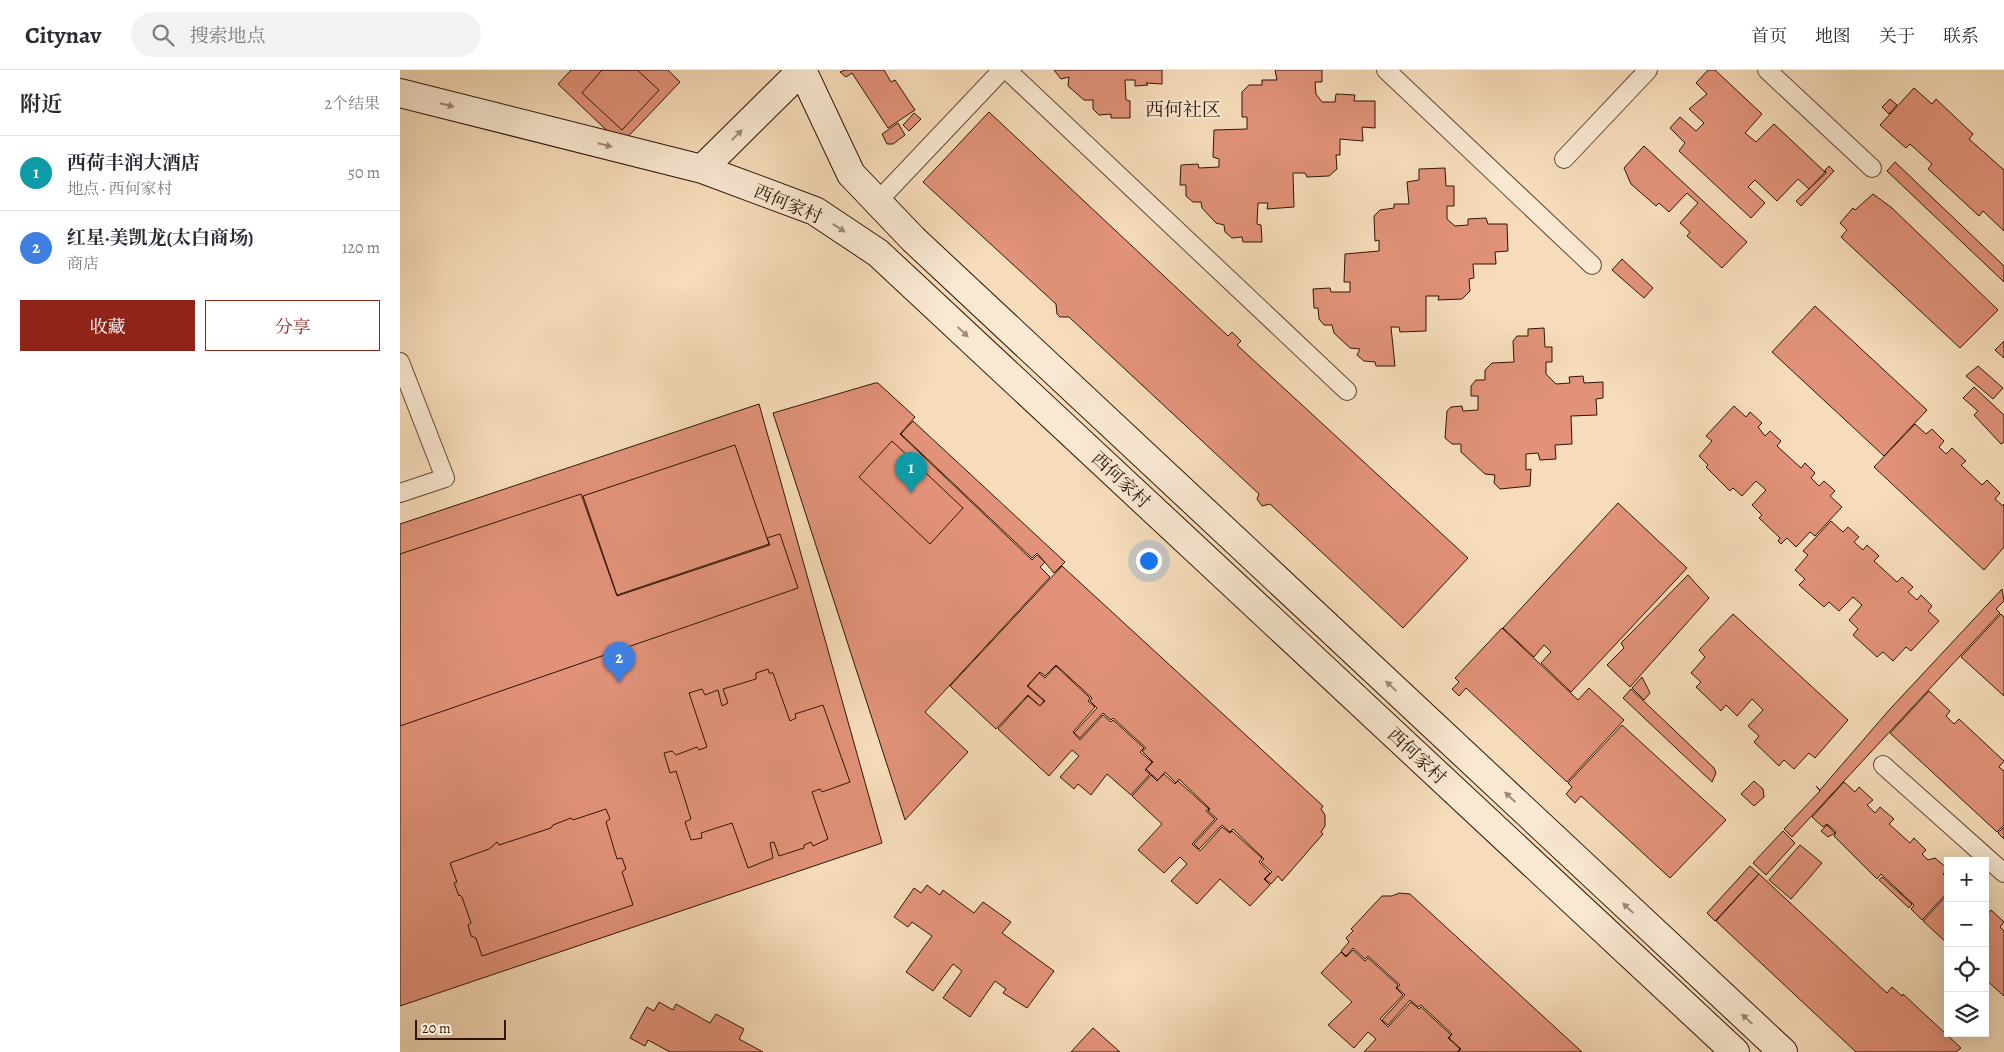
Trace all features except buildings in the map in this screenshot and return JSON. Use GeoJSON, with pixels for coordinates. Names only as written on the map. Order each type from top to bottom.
{"type":"FeatureCollection","features":[{"type":"Feature","properties":{"kind":"street"},"geometry":{"type":"LineString","coordinates":[[702,170],[802,70]]}},
{"type":"Feature","properties":{"kind":"street","name":"西何家村"},"geometry":{"type":"LineString","coordinates":[[802,70],[851,174],[921,246],[1783,1052]]}},
{"type":"Feature","properties":{"kind":"street","name":"西何家村"},"geometry":{"type":"LineString","coordinates":[[400,93],[702,170],[815,211],[878,253],[1735,1052]]}},
{"type":"Feature","properties":{"kind":"lane"},"geometry":{"type":"LineString","coordinates":[[878,202],[1002,70]]}},
{"type":"Feature","properties":{"kind":"lane"},"geometry":{"type":"LineString","coordinates":[[1007,70],[1347,391]]}},
{"type":"Feature","properties":{"kind":"lane"},"geometry":{"type":"LineString","coordinates":[[1386,70],[1592,266]]}},
{"type":"Feature","properties":{"kind":"lane"},"geometry":{"type":"LineString","coordinates":[[1564,159],[1648,70]]}},
{"type":"Feature","properties":{"kind":"lane"},"geometry":{"type":"LineString","coordinates":[[1767,70],[1872,168]]}},
{"type":"Feature","properties":{"kind":"lane"},"geometry":{"type":"LineString","coordinates":[[400,362],[445,478],[400,493]]}},
{"type":"Feature","properties":{"kind":"lane"},"geometry":{"type":"LineString","coordinates":[[1883,765],[2004,873]]}},
{"type":"Feature","properties":{"kind":"place","name":"西荷丰润大酒店"},"geometry":{"type":"Point","coordinates":[911,493]}},
{"type":"Feature","properties":{"kind":"place","name":"红星·美凯龙(太白商场)"},"geometry":{"type":"Point","coordinates":[619,683]}},
{"type":"Feature","properties":{"kind":"district","name":"西何社区"},"geometry":{"type":"Point","coordinates":[1183,109]}}]}
